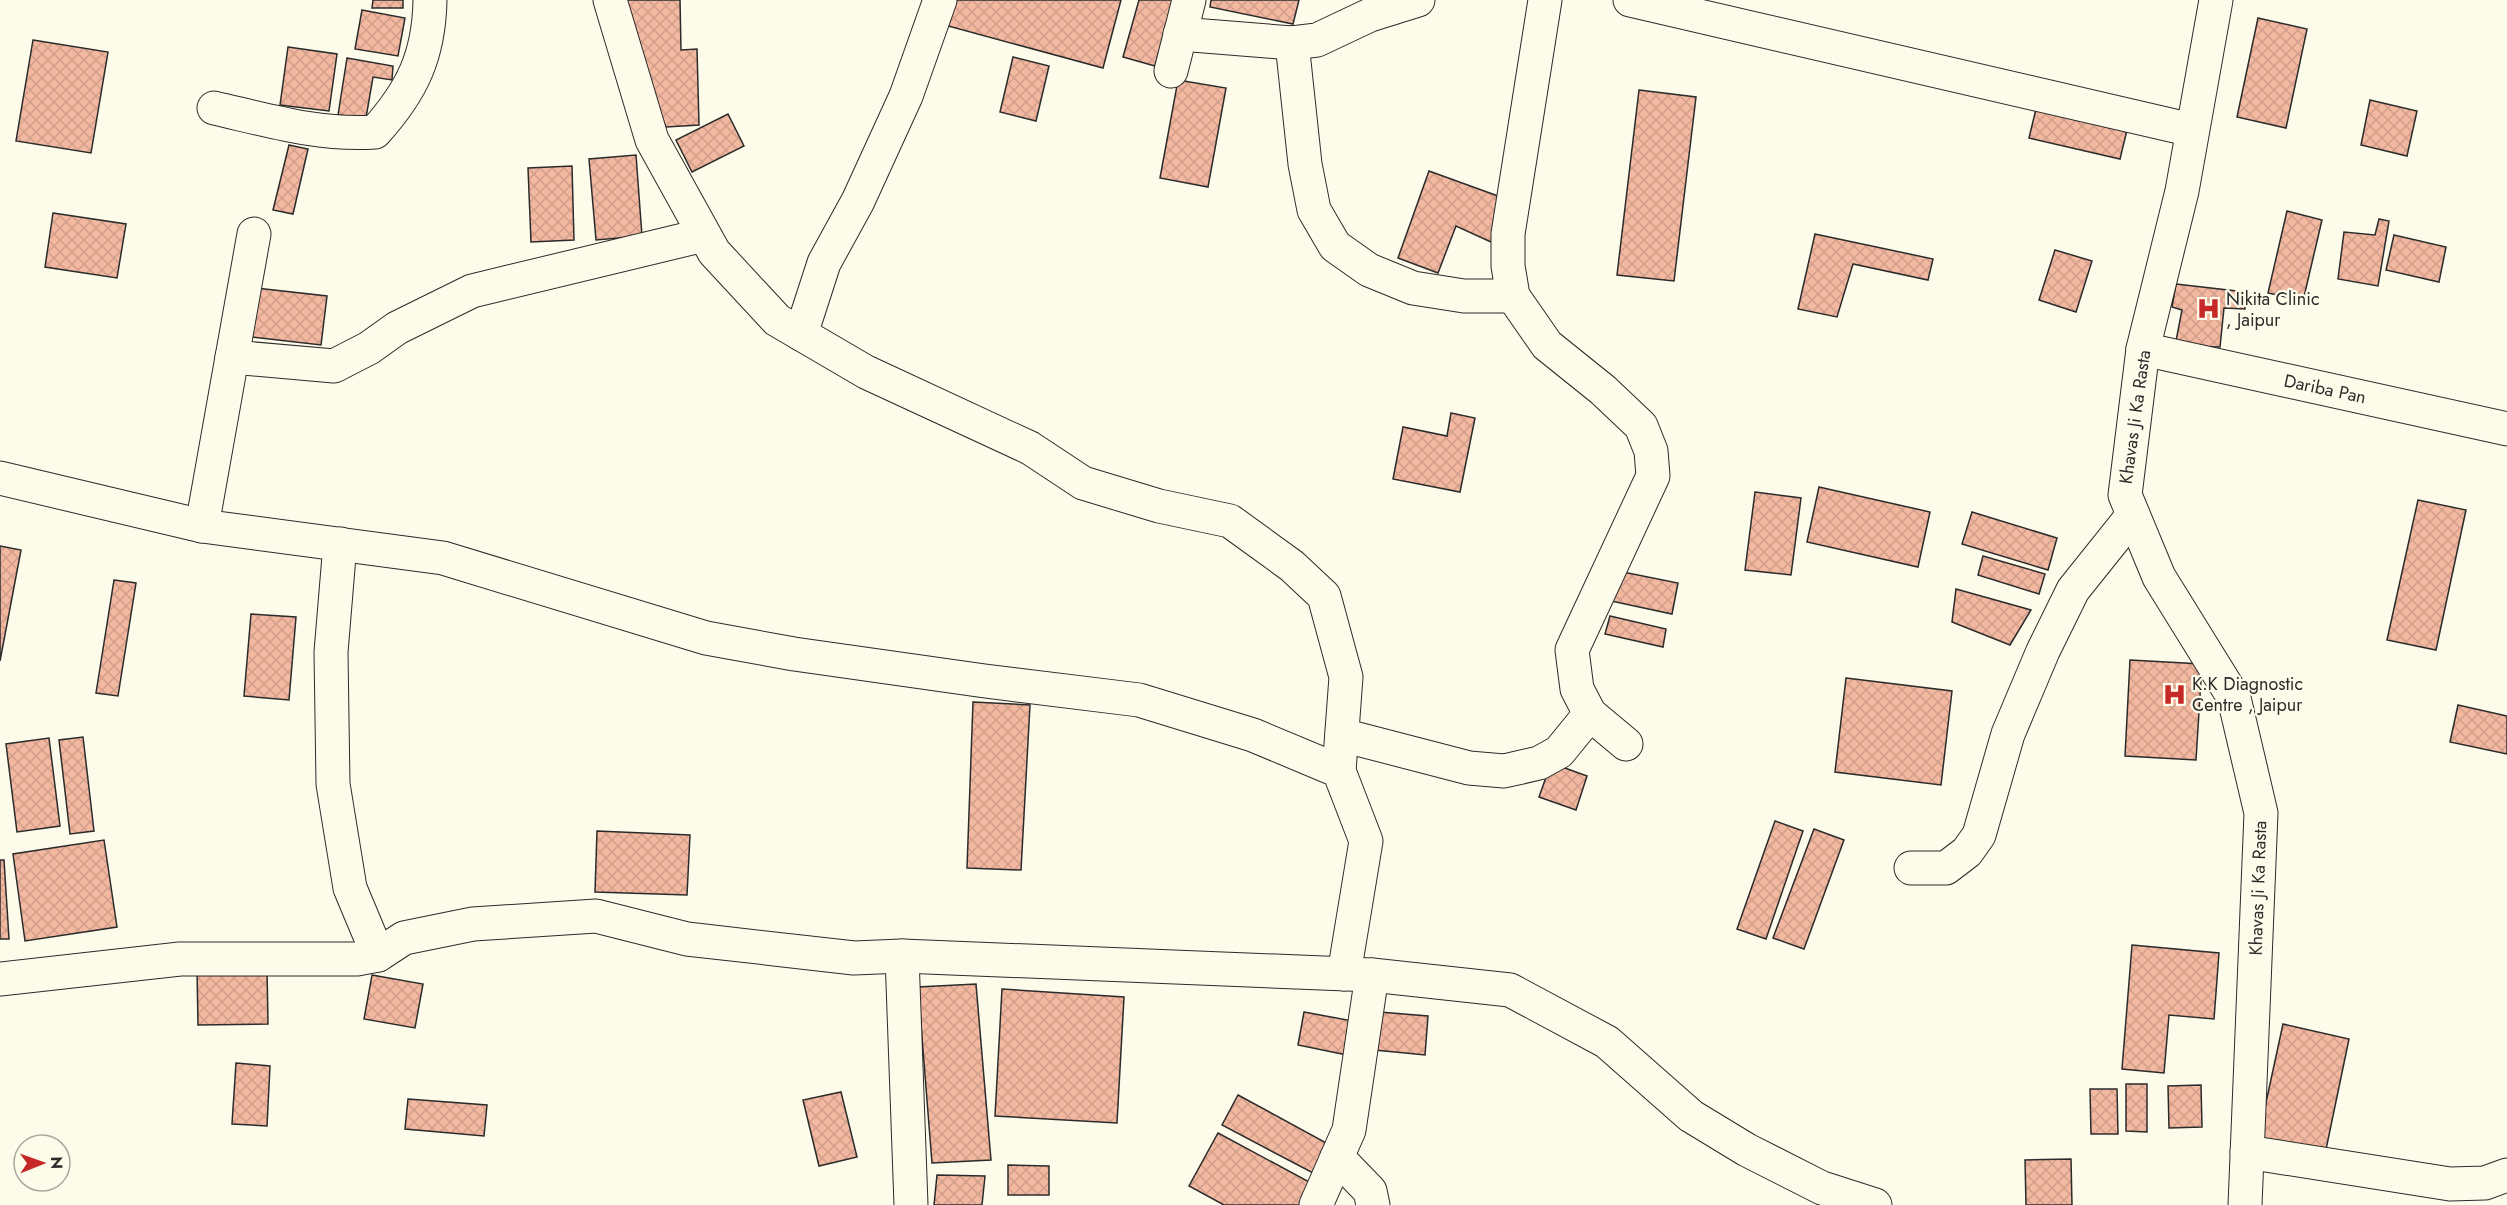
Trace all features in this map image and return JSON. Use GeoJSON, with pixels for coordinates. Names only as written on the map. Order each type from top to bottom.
{"type":"FeatureCollection","features":[{"type":"Feature","properties":{"kind":"street"},"geometry":{"type":"LineString","coordinates":[[214,108],[316,130],[346,134],[375,132],[400,104],[420,64],[430,24],[430,0]]}},
{"type":"Feature","properties":{"kind":"street"},"geometry":{"type":"LineString","coordinates":[[610,0],[652,140],[714,252],[777,320],[866,372],[1030,448],[1083,483],[1159,506],[1230,521],[1292,566],[1324,596],[1346,677],[1339,771],[1366,841],[1349,1130],[1316,1205]]}},
{"type":"Feature","properties":{"kind":"street"},"geometry":{"type":"LineString","coordinates":[[801,334],[824,263],[858,201],[906,96],[940,0]]}},
{"type":"Feature","properties":{"kind":"street"},"geometry":{"type":"LineString","coordinates":[[1171,71],[1189,0]]}},
{"type":"Feature","properties":{"kind":"street"},"geometry":{"type":"LineString","coordinates":[[1180,34],[1292,43],[1317,39],[1370,15],[1418,0]]}},
{"type":"Feature","properties":{"kind":"street"},"geometry":{"type":"LineString","coordinates":[[1545,0],[1508,234],[1508,266],[1513,296],[1547,345],[1603,390],[1641,426],[1651,451],[1653,476],[1572,650],[1576,689],[1590,714],[1626,744]]}},
{"type":"Feature","properties":{"kind":"street"},"geometry":{"type":"LineString","coordinates":[[1630,0],[2192,130]]}},
{"type":"Feature","properties":{"kind":"street","name":"Khavas Ji Ka Rasta"},"geometry":{"type":"LineString","coordinates":[[2216,0],[2182,191],[2143,349],[2125,495],[2159,577],[2235,698],[2261,813],[2245,1205]]}},
{"type":"Feature","properties":{"kind":"street"},"geometry":{"type":"LineString","coordinates":[[1292,43],[1305,164],[1314,210],[1335,246],[1369,270],[1413,288],[1464,296],[1513,296]]}},
{"type":"Feature","properties":{"kind":"street"},"geometry":{"type":"LineString","coordinates":[[202,526],[254,234]]}},
{"type":"Feature","properties":{"kind":"street"},"geometry":{"type":"LineString","coordinates":[[232,357],[334,366],[369,348],[397,328],[472,291],[704,235]]}},
{"type":"Feature","properties":{"kind":"street","name":"Dariba Pan"},"geometry":{"type":"LineString","coordinates":[[2143,349],[2507,429]]}},
{"type":"Feature","properties":{"kind":"street"},"geometry":{"type":"LineString","coordinates":[[0,478],[202,526],[443,558],[706,638],[794,654],[974,680],[1139,700],[1253,735],[1339,771]]}},
{"type":"Feature","properties":{"kind":"street"},"geometry":{"type":"LineString","coordinates":[[1911,868],[1946,868],[1967,852],[1979,835],[2008,734],[2043,651],[2073,590],[2133,514]]}},
{"type":"Feature","properties":{"kind":"street"},"geometry":{"type":"LineString","coordinates":[[340,544],[331,652],[333,784],[350,888],[378,955]]}},
{"type":"Feature","properties":{"kind":"street"},"geometry":{"type":"LineString","coordinates":[[1342,735],[1469,768],[1504,771],[1539,763],[1559,752],[1590,714]]}},
{"type":"Feature","properties":{"kind":"street"},"geometry":{"type":"LineString","coordinates":[[0,979],[180,959],[357,959],[378,955],[404,938],[473,924],[596,916],[687,939],[854,958],[902,956],[1358,974],[1510,990],[1606,1042],[1691,1116],[1747,1150],[1822,1188],[1875,1205]]}},
{"type":"Feature","properties":{"kind":"street"},"geometry":{"type":"LineString","coordinates":[[902,956],[911,1205]]}},
{"type":"Feature","properties":{"kind":"street"},"geometry":{"type":"LineString","coordinates":[[2247,1152],[2450,1184],[2485,1183],[2507,1175]]}},
{"type":"Feature","properties":{"kind":"street"},"geometry":{"type":"LineString","coordinates":[[1337,1157],[1370,1191],[1373,1205]]}},
{"type":"Feature","properties":{"kind":"building"},"geometry":{"type":"Polygon","coordinates":[[[373,0],[403,0],[403,8],[372,8],[373,0]]]}},
{"type":"Feature","properties":{"kind":"building"},"geometry":{"type":"Polygon","coordinates":[[[626,0],[680,0],[681,50],[697,49],[699,125],[666,127],[635,58],[626,0]]]}},
{"type":"Feature","properties":{"kind":"building"},"geometry":{"type":"Polygon","coordinates":[[[948,0],[1121,0],[1103,68],[941,24],[948,0]]]}},
{"type":"Feature","properties":{"kind":"building"},"geometry":{"type":"Polygon","coordinates":[[[1139,0],[1173,0],[1155,66],[1123,57],[1139,0]]]}},
{"type":"Feature","properties":{"kind":"building"},"geometry":{"type":"Polygon","coordinates":[[[1211,0],[1299,0],[1293,24],[1210,7],[1211,0]]]}},
{"type":"Feature","properties":{"kind":"building"},"geometry":{"type":"Polygon","coordinates":[[[362,10],[405,18],[398,56],[355,49],[362,10]]]}},
{"type":"Feature","properties":{"kind":"building"},"geometry":{"type":"Polygon","coordinates":[[[2258,18],[2307,29],[2286,128],[2237,117],[2258,18]]]}},
{"type":"Feature","properties":{"kind":"building"},"geometry":{"type":"Polygon","coordinates":[[[33,40],[108,52],[91,153],[16,141],[33,40]]]}},
{"type":"Feature","properties":{"kind":"building"},"geometry":{"type":"Polygon","coordinates":[[[288,47],[337,54],[329,111],[280,105],[288,47]]]}},
{"type":"Feature","properties":{"kind":"building"},"geometry":{"type":"Polygon","coordinates":[[[1013,57],[1049,66],[1036,121],[1000,112],[1013,57]]]}},
{"type":"Feature","properties":{"kind":"building"},"geometry":{"type":"Polygon","coordinates":[[[347,58],[393,66],[392,80],[373,77],[366,118],[338,115],[347,58]]]}},
{"type":"Feature","properties":{"kind":"building"},"geometry":{"type":"Polygon","coordinates":[[[1178,80],[1226,88],[1208,187],[1160,178],[1178,80]]]}},
{"type":"Feature","properties":{"kind":"building"},"geometry":{"type":"Polygon","coordinates":[[[1639,90],[1696,97],[1674,281],[1617,275],[1639,90]]]}},
{"type":"Feature","properties":{"kind":"building"},"geometry":{"type":"Polygon","coordinates":[[[2370,100],[2417,111],[2407,156],[2361,145],[2370,100]]]}},
{"type":"Feature","properties":{"kind":"building"},"geometry":{"type":"Polygon","coordinates":[[[2036,109],[2127,130],[2120,159],[2029,138],[2036,109]]]}},
{"type":"Feature","properties":{"kind":"building"},"geometry":{"type":"Polygon","coordinates":[[[728,114],[744,146],[692,172],[676,140],[728,114]]]}},
{"type":"Feature","properties":{"kind":"building"},"geometry":{"type":"Polygon","coordinates":[[[289,145],[308,149],[293,214],[273,210],[289,145]]]}},
{"type":"Feature","properties":{"kind":"building"},"geometry":{"type":"Polygon","coordinates":[[[636,155],[642,236],[596,240],[589,159],[636,155]]]}},
{"type":"Feature","properties":{"kind":"building"},"geometry":{"type":"Polygon","coordinates":[[[572,166],[574,240],[531,242],[528,168],[572,166]]]}},
{"type":"Feature","properties":{"kind":"building"},"geometry":{"type":"Polygon","coordinates":[[[1429,171],[1509,200],[1491,242],[1456,226],[1438,273],[1398,258],[1429,171]]]}},
{"type":"Feature","properties":{"kind":"building"},"geometry":{"type":"Polygon","coordinates":[[[2287,211],[2322,220],[2303,301],[2268,293],[2287,211]]]}},
{"type":"Feature","properties":{"kind":"building"},"geometry":{"type":"Polygon","coordinates":[[[53,213],[126,224],[117,278],[45,267],[53,213]]]}},
{"type":"Feature","properties":{"kind":"building"},"geometry":{"type":"Polygon","coordinates":[[[2379,219],[2389,221],[2378,286],[2338,279],[2344,232],[2375,235],[2379,219]]]}},
{"type":"Feature","properties":{"kind":"building"},"geometry":{"type":"Polygon","coordinates":[[[1815,234],[1933,259],[1928,280],[1853,264],[1837,317],[1798,309],[1815,234]]]}},
{"type":"Feature","properties":{"kind":"building"},"geometry":{"type":"Polygon","coordinates":[[[2394,235],[2446,247],[2439,282],[2386,270],[2394,235]]]}},
{"type":"Feature","properties":{"kind":"building"},"geometry":{"type":"Polygon","coordinates":[[[2055,250],[2092,261],[2076,312],[2039,300],[2055,250]]]}},
{"type":"Feature","properties":{"kind":"building"},"geometry":{"type":"Polygon","coordinates":[[[2176,284],[2245,292],[2245,309],[2224,308],[2220,347],[2175,346],[2182,310],[2172,307],[2176,284]]]}},
{"type":"Feature","properties":{"kind":"building"},"geometry":{"type":"Polygon","coordinates":[[[256,288],[327,296],[321,345],[251,337],[256,288]]]}},
{"type":"Feature","properties":{"kind":"building"},"geometry":{"type":"Polygon","coordinates":[[[1451,413],[1475,418],[1460,492],[1393,479],[1403,427],[1447,436],[1451,413]]]}},
{"type":"Feature","properties":{"kind":"building"},"geometry":{"type":"Polygon","coordinates":[[[1819,487],[1930,512],[1918,567],[1807,542],[1819,487]]]}},
{"type":"Feature","properties":{"kind":"building"},"geometry":{"type":"Polygon","coordinates":[[[1755,492],[1801,498],[1791,575],[1745,570],[1755,492]]]}},
{"type":"Feature","properties":{"kind":"building"},"geometry":{"type":"Polygon","coordinates":[[[2418,500],[2466,510],[2436,650],[2387,640],[2418,500]]]}},
{"type":"Feature","properties":{"kind":"building"},"geometry":{"type":"Polygon","coordinates":[[[1972,512],[2057,538],[2048,570],[1962,544],[1972,512]]]}},
{"type":"Feature","properties":{"kind":"building"},"geometry":{"type":"Polygon","coordinates":[[[0,546],[21,550],[0,661],[0,546]]]}},
{"type":"Feature","properties":{"kind":"building"},"geometry":{"type":"Polygon","coordinates":[[[1983,556],[2045,574],[2039,594],[1978,575],[1983,556]]]}},
{"type":"Feature","properties":{"kind":"building"},"geometry":{"type":"Polygon","coordinates":[[[1618,571],[1678,583],[1672,614],[1611,601],[1618,571]]]}},
{"type":"Feature","properties":{"kind":"building"},"geometry":{"type":"Polygon","coordinates":[[[114,580],[136,583],[118,696],[96,693],[114,580]]]}},
{"type":"Feature","properties":{"kind":"building"},"geometry":{"type":"Polygon","coordinates":[[[1956,589],[2031,610],[2010,645],[1952,622],[1956,589]]]}},
{"type":"Feature","properties":{"kind":"building"},"geometry":{"type":"Polygon","coordinates":[[[251,614],[296,617],[289,700],[244,696],[251,614]]]}},
{"type":"Feature","properties":{"kind":"building"},"geometry":{"type":"Polygon","coordinates":[[[1610,616],[1666,629],[1663,647],[1605,634],[1610,616]]]}},
{"type":"Feature","properties":{"kind":"building"},"geometry":{"type":"Polygon","coordinates":[[[2130,660],[2202,664],[2196,760],[2125,756],[2130,660]]]}},
{"type":"Feature","properties":{"kind":"building"},"geometry":{"type":"Polygon","coordinates":[[[1846,678],[1952,691],[1941,785],[1835,772],[1846,678]]]}},
{"type":"Feature","properties":{"kind":"building"},"geometry":{"type":"Polygon","coordinates":[[[973,702],[1030,705],[1021,870],[967,868],[973,702]]]}},
{"type":"Feature","properties":{"kind":"building"},"geometry":{"type":"Polygon","coordinates":[[[2458,705],[2507,716],[2507,754],[2450,742],[2458,705]]]}},
{"type":"Feature","properties":{"kind":"building"},"geometry":{"type":"Polygon","coordinates":[[[83,737],[94,831],[70,834],[59,740],[83,737]]]}},
{"type":"Feature","properties":{"kind":"building"},"geometry":{"type":"Polygon","coordinates":[[[49,738],[60,826],[17,832],[6,744],[49,738]]]}},
{"type":"Feature","properties":{"kind":"building"},"geometry":{"type":"Polygon","coordinates":[[[1551,763],[1587,776],[1576,810],[1539,797],[1551,763]]]}},
{"type":"Feature","properties":{"kind":"building"},"geometry":{"type":"Polygon","coordinates":[[[1775,821],[1803,831],[1766,939],[1737,929],[1775,821]]]}},
{"type":"Feature","properties":{"kind":"building"},"geometry":{"type":"Polygon","coordinates":[[[1814,829],[1844,840],[1804,949],[1773,938],[1814,829]]]}},
{"type":"Feature","properties":{"kind":"building"},"geometry":{"type":"Polygon","coordinates":[[[597,831],[690,835],[687,895],[595,892],[597,831]]]}},
{"type":"Feature","properties":{"kind":"building"},"geometry":{"type":"Polygon","coordinates":[[[104,840],[117,927],[25,941],[13,854],[104,840]]]}},
{"type":"Feature","properties":{"kind":"building"},"geometry":{"type":"Polygon","coordinates":[[[0,860],[4,860],[9,939],[0,939],[0,860]]]}},
{"type":"Feature","properties":{"kind":"building"},"geometry":{"type":"Polygon","coordinates":[[[2132,945],[2219,953],[2214,1019],[2169,1015],[2164,1073],[2122,1069],[2132,945]]]}},
{"type":"Feature","properties":{"kind":"building"},"geometry":{"type":"Polygon","coordinates":[[[267,968],[268,1024],[198,1025],[197,969],[267,968]]]}},
{"type":"Feature","properties":{"kind":"building"},"geometry":{"type":"Polygon","coordinates":[[[372,975],[423,984],[415,1028],[364,1019],[372,975]]]}},
{"type":"Feature","properties":{"kind":"building"},"geometry":{"type":"Polygon","coordinates":[[[976,984],[991,1160],[932,1163],[918,987],[976,984]]]}},
{"type":"Feature","properties":{"kind":"building"},"geometry":{"type":"Polygon","coordinates":[[[1002,989],[1124,997],[1117,1123],[995,1116],[1002,989]]]}},
{"type":"Feature","properties":{"kind":"building"},"geometry":{"type":"Polygon","coordinates":[[[1304,1012],[1358,1022],[1352,1056],[1298,1045],[1304,1012]]]}},
{"type":"Feature","properties":{"kind":"building"},"geometry":{"type":"Polygon","coordinates":[[[1379,1012],[1428,1016],[1425,1055],[1375,1050],[1379,1012]]]}},
{"type":"Feature","properties":{"kind":"building"},"geometry":{"type":"Polygon","coordinates":[[[2283,1024],[2349,1039],[2324,1159],[2257,1144],[2283,1024]]]}},
{"type":"Feature","properties":{"kind":"building"},"geometry":{"type":"Polygon","coordinates":[[[236,1063],[270,1066],[267,1126],[232,1124],[236,1063]]]}},
{"type":"Feature","properties":{"kind":"building"},"geometry":{"type":"Polygon","coordinates":[[[2126,1084],[2147,1084],[2147,1132],[2126,1131],[2126,1084]]]}},
{"type":"Feature","properties":{"kind":"building"},"geometry":{"type":"Polygon","coordinates":[[[2201,1085],[2202,1127],[2169,1128],[2168,1086],[2201,1085]]]}},
{"type":"Feature","properties":{"kind":"building"},"geometry":{"type":"Polygon","coordinates":[[[2090,1089],[2117,1089],[2118,1134],[2091,1134],[2090,1089]]]}},
{"type":"Feature","properties":{"kind":"building"},"geometry":{"type":"Polygon","coordinates":[[[841,1092],[857,1157],[819,1166],[803,1100],[841,1092]]]}},
{"type":"Feature","properties":{"kind":"building"},"geometry":{"type":"Polygon","coordinates":[[[1238,1095],[1330,1145],[1315,1174],[1222,1125],[1238,1095]]]}},
{"type":"Feature","properties":{"kind":"building"},"geometry":{"type":"Polygon","coordinates":[[[408,1099],[487,1105],[484,1136],[405,1129],[408,1099]]]}},
{"type":"Feature","properties":{"kind":"building"},"geometry":{"type":"Polygon","coordinates":[[[1218,1133],[1313,1184],[1302,1205],[1224,1205],[1189,1186],[1218,1133]]]}},
{"type":"Feature","properties":{"kind":"building"},"geometry":{"type":"Polygon","coordinates":[[[2071,1159],[2072,1205],[2026,1205],[2025,1160],[2071,1159]]]}},
{"type":"Feature","properties":{"kind":"building"},"geometry":{"type":"Polygon","coordinates":[[[1008,1165],[1049,1166],[1049,1195],[1008,1195],[1008,1165]]]}},
{"type":"Feature","properties":{"kind":"building"},"geometry":{"type":"Polygon","coordinates":[[[937,1175],[985,1176],[982,1205],[934,1205],[937,1175]]]}},
{"type":"Feature","properties":{"kind":"place","name":"Nikita Clinic , Jaipur"},"geometry":{"type":"Point","coordinates":[2208,309]}},
{"type":"Feature","properties":{"kind":"place","name":"K.K Diagnostic Centre , Jaipur"},"geometry":{"type":"Point","coordinates":[2174,694]}}]}
